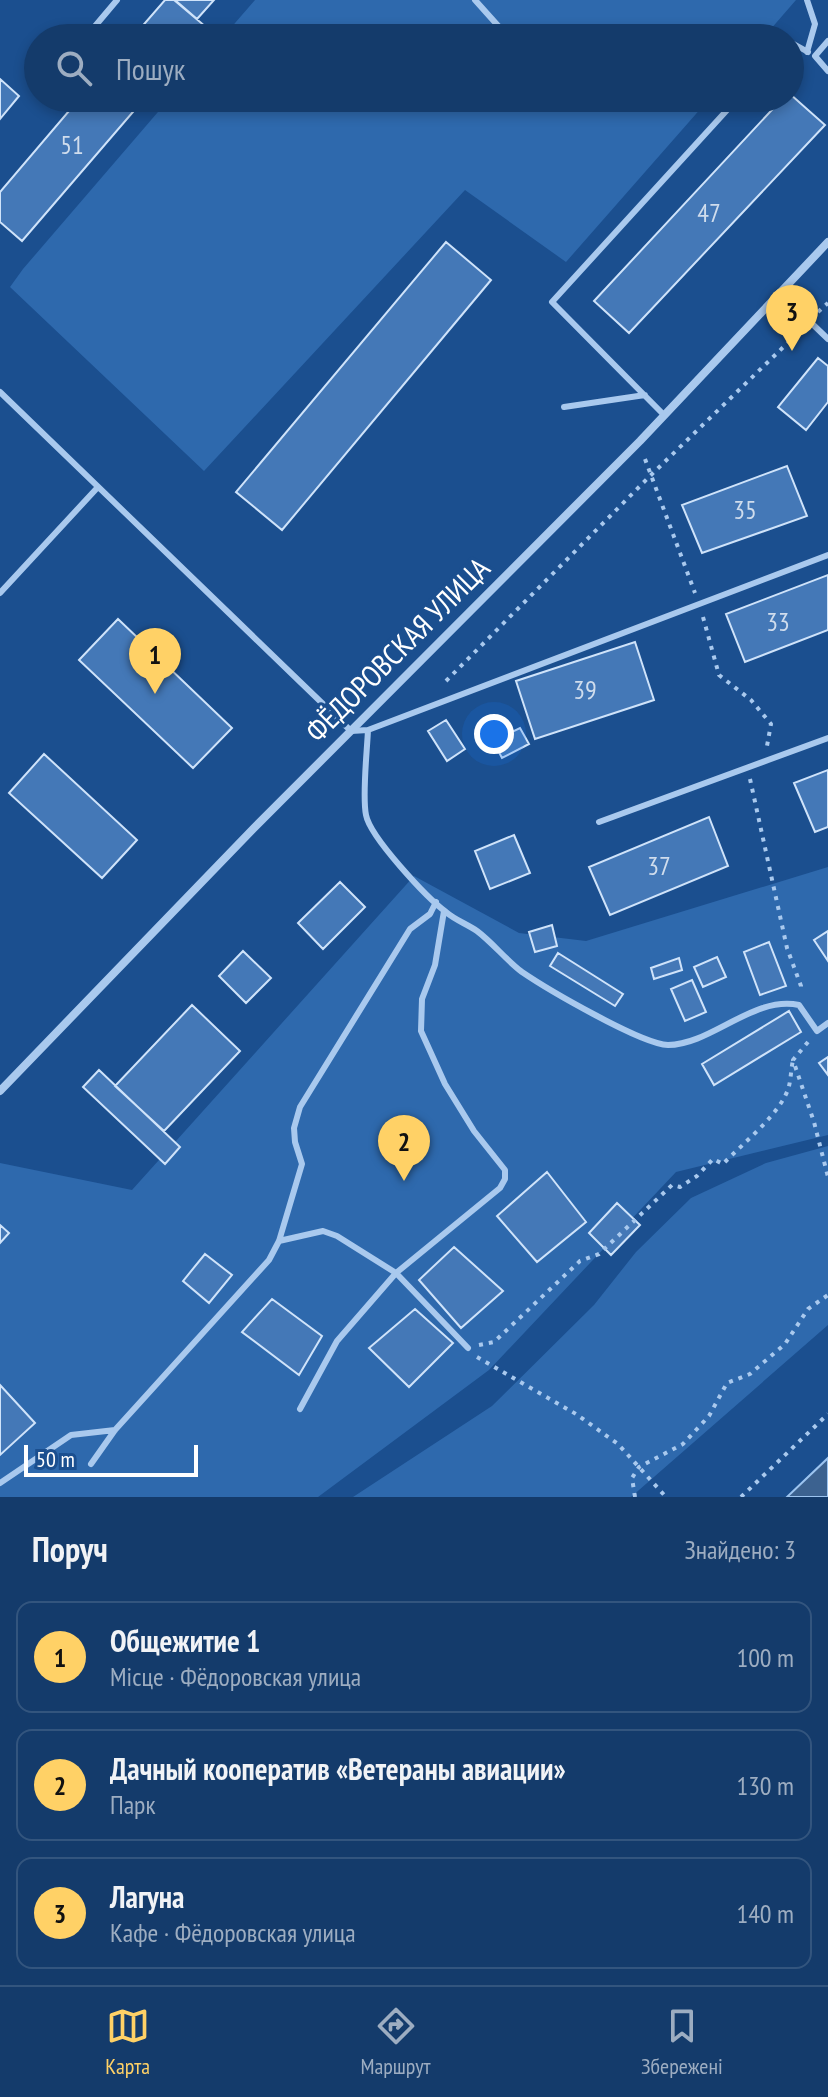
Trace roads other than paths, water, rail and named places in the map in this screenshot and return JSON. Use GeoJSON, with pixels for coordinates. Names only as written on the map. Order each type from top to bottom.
{"type":"FeatureCollection","features":[{"type":"Feature","properties":{"kind":"street","name":"ФЁДОРОВСКАЯ УЛИЦА"},"geometry":{"type":"LineString","coordinates":[[0,1091],[253,829],[640,441],[828,242]]}},
{"type":"Feature","properties":{"kind":"lane"},"geometry":{"type":"LineString","coordinates":[[97,24],[117,0]]}},
{"type":"Feature","properties":{"kind":"lane"},"geometry":{"type":"LineString","coordinates":[[475,0],[496,24]]}},
{"type":"Feature","properties":{"kind":"lane"},"geometry":{"type":"LineString","coordinates":[[807,0],[815,24],[807,52]]}},
{"type":"Feature","properties":{"kind":"lane"},"geometry":{"type":"LineString","coordinates":[[815,56],[828,41]]}},
{"type":"Feature","properties":{"kind":"lane"},"geometry":{"type":"LineString","coordinates":[[804,50],[815,56],[828,71]]}},
{"type":"Feature","properties":{"kind":"lane"},"geometry":{"type":"LineString","coordinates":[[664,415],[552,302],[725,112]]}},
{"type":"Feature","properties":{"kind":"lane"},"geometry":{"type":"LineString","coordinates":[[779,292],[828,339]]}},
{"type":"Feature","properties":{"kind":"lane"},"geometry":{"type":"LineString","coordinates":[[0,392],[351,731],[368,730],[828,555]]}},
{"type":"Feature","properties":{"kind":"lane"},"geometry":{"type":"LineString","coordinates":[[564,407],[645,395]]}},
{"type":"Feature","properties":{"kind":"lane"},"geometry":{"type":"LineString","coordinates":[[0,593],[98,487]]}},
{"type":"Feature","properties":{"kind":"lane"},"geometry":{"type":"LineString","coordinates":[[368,730],[365,816],[386,850],[444,911],[477,932],[522,971],[565,998],[636,1034],[666,1045],[684,1042],[771,1005],[799,1005],[817,1031],[828,1023]]}},
{"type":"Feature","properties":{"kind":"lane"},"geometry":{"type":"LineString","coordinates":[[599,822],[828,738]]}},
{"type":"Feature","properties":{"kind":"lane"},"geometry":{"type":"LineString","coordinates":[[91,1464],[115,1430],[269,1260],[279,1241],[302,1164],[294,1128],[300,1107],[410,929],[430,914],[436,902]]}},
{"type":"Feature","properties":{"kind":"lane"},"geometry":{"type":"LineString","coordinates":[[300,1409],[337,1341],[396,1273],[500,1188],[505,1179],[505,1170],[474,1131],[445,1084],[421,1031],[422,999],[435,965],[444,911]]}},
{"type":"Feature","properties":{"kind":"lane"},"geometry":{"type":"LineString","coordinates":[[279,1241],[323,1231],[337,1236],[396,1273],[468,1348]]}},
{"type":"Feature","properties":{"kind":"lane"},"geometry":{"type":"LineString","coordinates":[[0,1483],[71,1435],[115,1430]]}},
{"type":"Feature","properties":{"kind":"place","name":"Лагуна"},"geometry":{"type":"Point","coordinates":[792,351]}},
{"type":"Feature","properties":{"kind":"place","name":"Общежитие 1"},"geometry":{"type":"Point","coordinates":[155,694]}},
{"type":"Feature","properties":{"kind":"place","name":"Дачный кооператив «Ветераны авиации»"},"geometry":{"type":"Point","coordinates":[404,1181]}}]}
